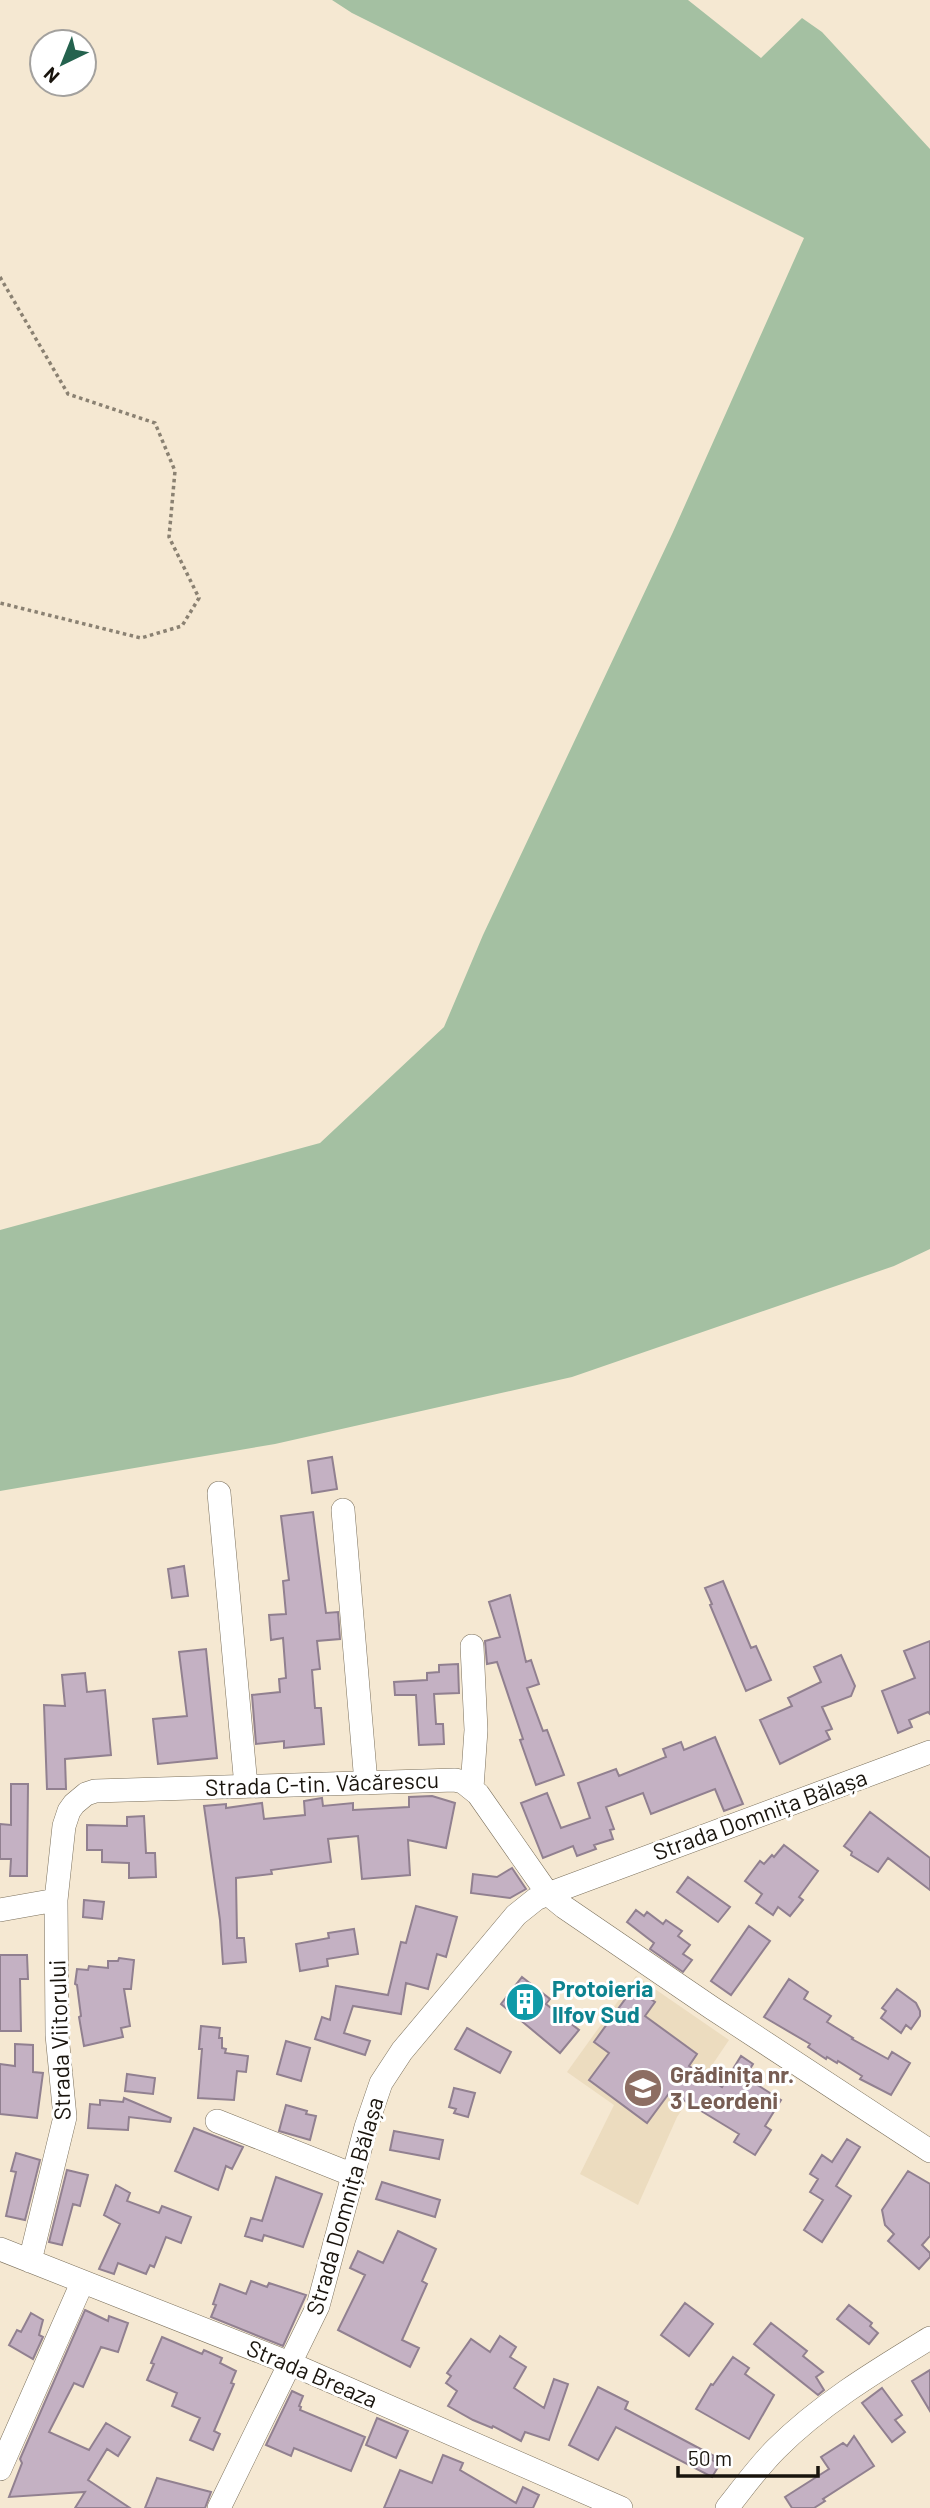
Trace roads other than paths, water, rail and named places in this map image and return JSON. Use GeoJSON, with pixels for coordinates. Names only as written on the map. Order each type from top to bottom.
{"type":"FeatureCollection","features":[{"type":"Feature","properties":{"kind":"street"},"geometry":{"type":"LineString","coordinates":[[219,1493],[246,1786]]}},
{"type":"Feature","properties":{"kind":"street"},"geometry":{"type":"LineString","coordinates":[[342,1510],[366,1783]]}},
{"type":"Feature","properties":{"kind":"street"},"geometry":{"type":"LineString","coordinates":[[472,1646],[476,1730],[472,1788]]}},
{"type":"Feature","properties":{"kind":"street","name":"Strada Domnița Bălașa"},"geometry":{"type":"LineString","coordinates":[[219,2508],[318,2306],[372,2106],[381,2083],[390,2066],[516,1915],[536,1899],[548,1894],[930,1752]]}},
{"type":"Feature","properties":{"kind":"street","name":"Strada C-tin. Văcărescu"},"geometry":{"type":"LineString","coordinates":[[56,1900],[66,1818],[74,1804],[94,1791],[455,1780],[472,1788],[548,1894],[564,1907],[930,2151]]}},
{"type":"Feature","properties":{"kind":"street"},"geometry":{"type":"LineString","coordinates":[[0,1910],[56,1900]]}},
{"type":"Feature","properties":{"kind":"street","name":"Strada Viitorului"},"geometry":{"type":"LineString","coordinates":[[30,2261],[65,2117],[57,2035],[56,1900]]}},
{"type":"Feature","properties":{"kind":"street"},"geometry":{"type":"LineString","coordinates":[[217,2121],[353,2175]]}},
{"type":"Feature","properties":{"kind":"street","name":"Strada Breaza"},"geometry":{"type":"LineString","coordinates":[[0,2249],[289,2362],[621,2508]]}},
{"type":"Feature","properties":{"kind":"street"},"geometry":{"type":"LineString","coordinates":[[0,2469],[82,2283]]}},
{"type":"Feature","properties":{"kind":"street"},"geometry":{"type":"LineString","coordinates":[[727,2508],[775,2449],[804,2424],[858,2383],[930,2338]]}},
{"type":"Feature","properties":{"kind":"place","name":"Protoieria Ilfov Sud"},"geometry":{"type":"Point","coordinates":[525,2002]}},
{"type":"Feature","properties":{"kind":"place","name":"Grădinița nr. 3 Leordeni"},"geometry":{"type":"Point","coordinates":[643,2088]}}]}
